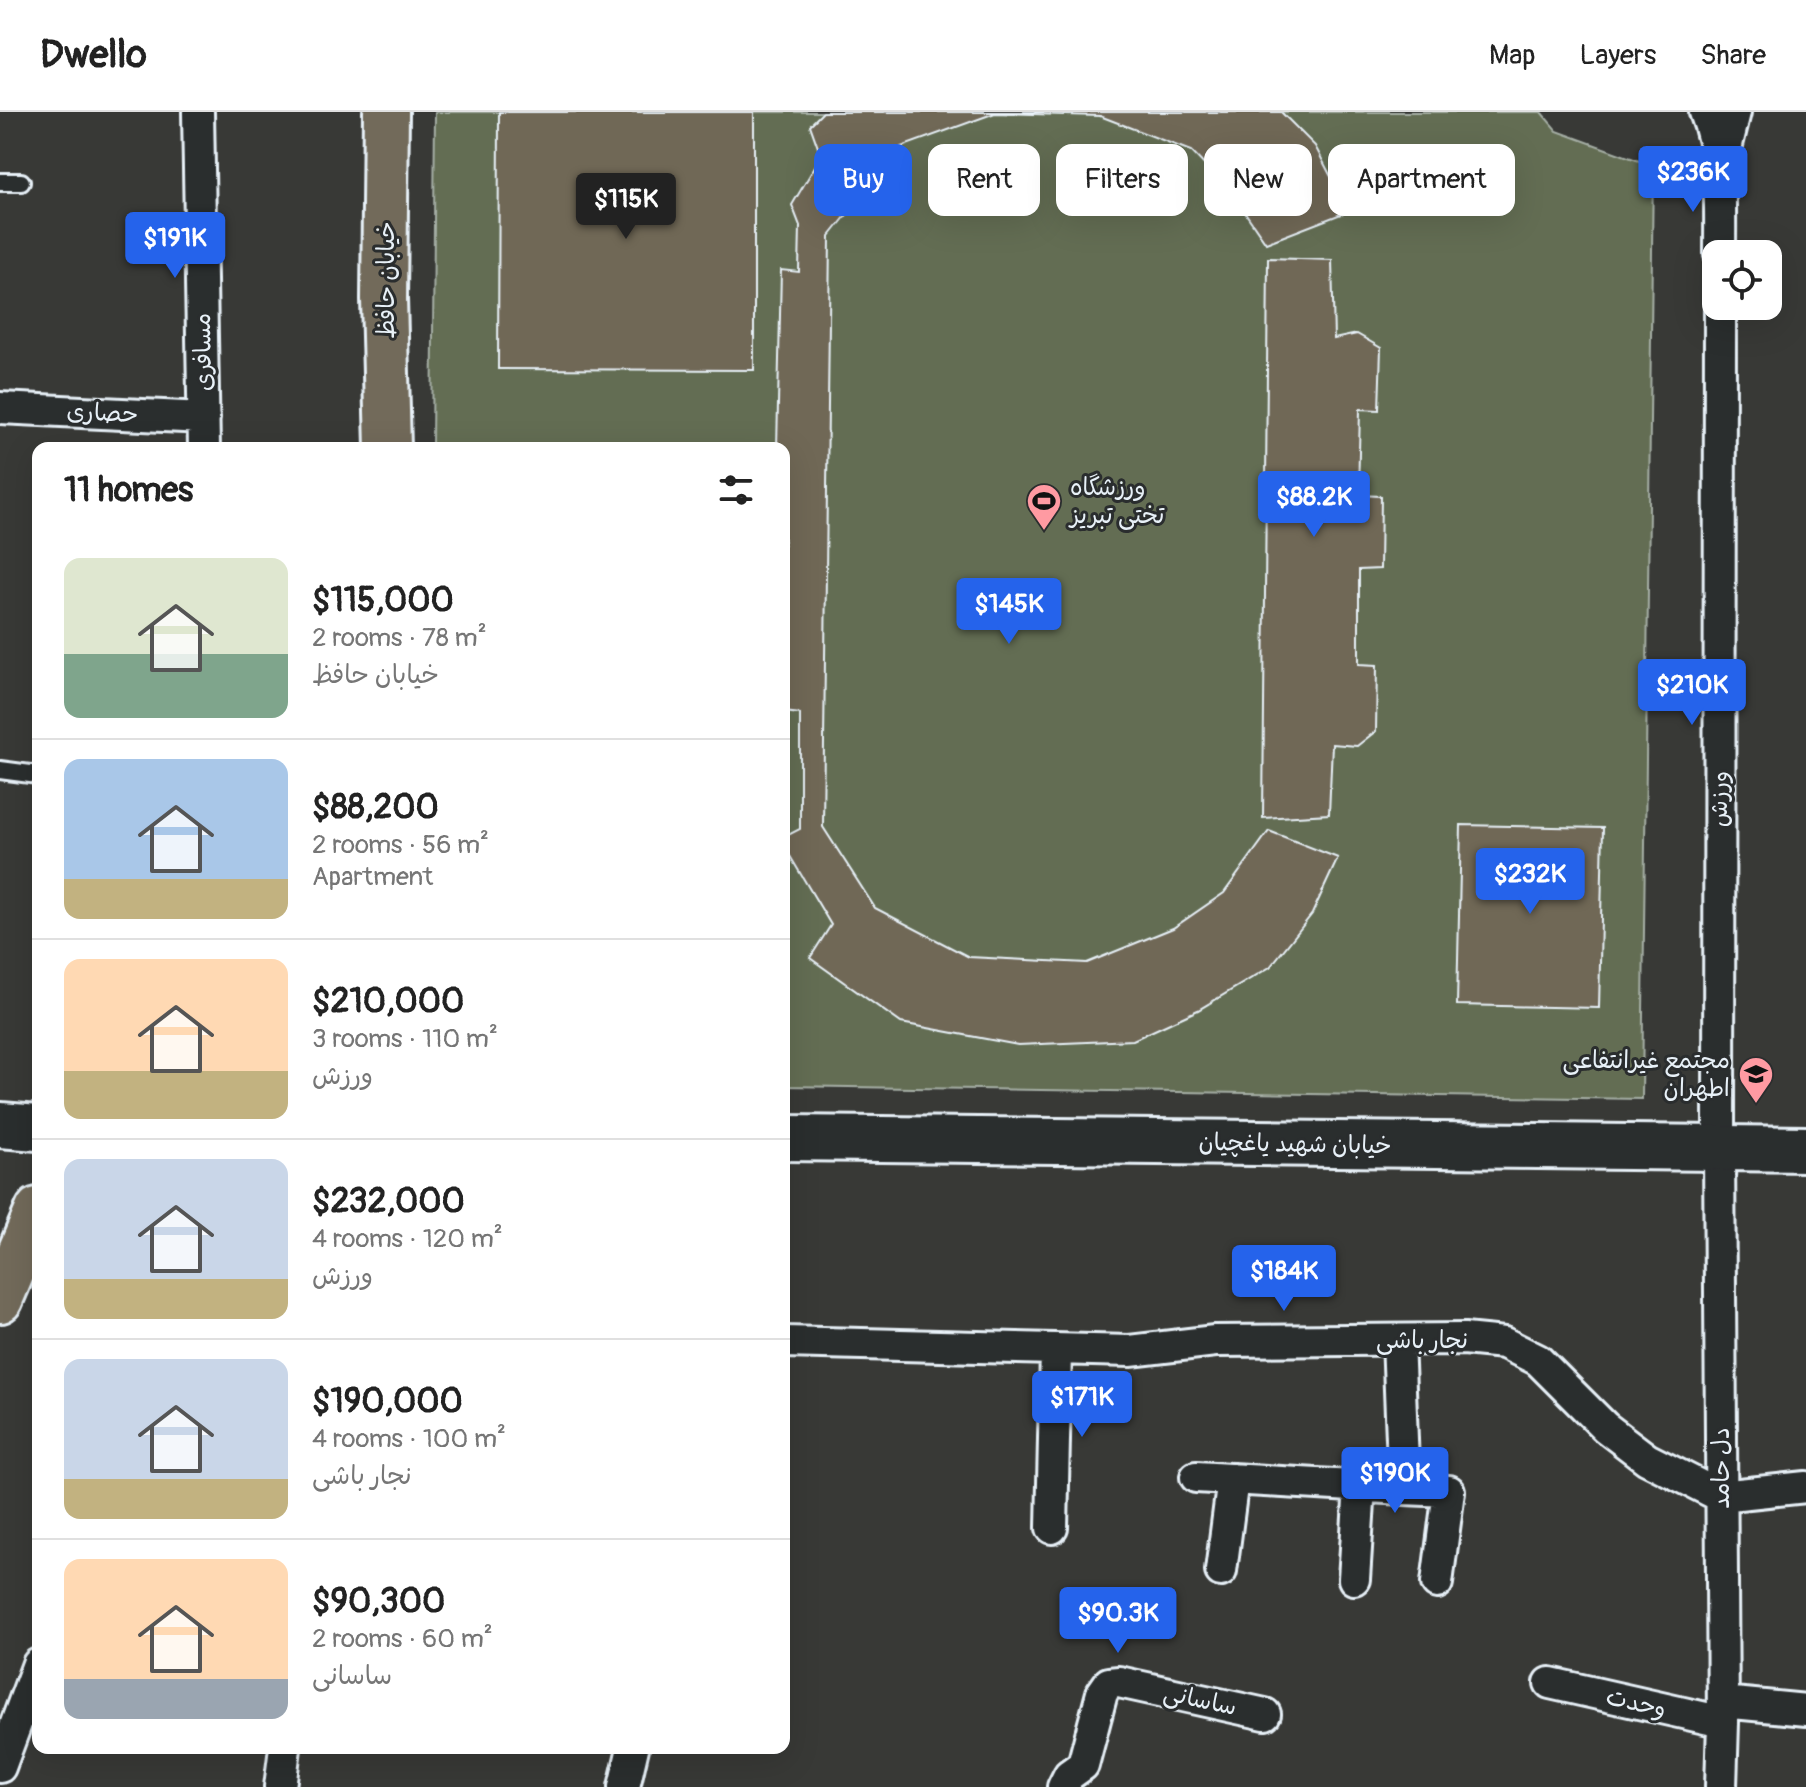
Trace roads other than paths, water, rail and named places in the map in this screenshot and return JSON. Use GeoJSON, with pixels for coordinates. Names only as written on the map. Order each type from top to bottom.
{"type":"FeatureCollection","features":[{"type":"Feature","properties":{"kind":"main road","name":"خیابان حافظ"},"geometry":{"type":"LineString","coordinates":[[386,112],[384,299],[389,442]]}},
{"type":"Feature","properties":{"kind":"main road"},"geometry":{"type":"LineString","coordinates":[[0,1125],[32,1128]]}},
{"type":"Feature","properties":{"kind":"main road","name":"خیابان شهید یاغچیان"},"geometry":{"type":"LineString","coordinates":[[790,1138],[1806,1149]]}},
{"type":"Feature","properties":{"kind":"main road"},"geometry":{"type":"LineString","coordinates":[[0,1300],[32,1224]]}},
{"type":"Feature","properties":{"kind":"street","name":"مسافری"},"geometry":{"type":"LineString","coordinates":[[198,112],[204,433]]}},
{"type":"Feature","properties":{"kind":"street"},"geometry":{"type":"LineString","coordinates":[[1705,112],[1712,129],[1720,175],[1720,240]]}},
{"type":"Feature","properties":{"kind":"street"},"geometry":{"type":"LineString","coordinates":[[1720,175],[1735,112]]}},
{"type":"Feature","properties":{"kind":"street","name":"ورزش"},"geometry":{"type":"LineString","coordinates":[[1719,1149],[1720,320]]}},
{"type":"Feature","properties":{"kind":"street","name":"حصاری"},"geometry":{"type":"LineString","coordinates":[[0,408],[204,433]]}},
{"type":"Feature","properties":{"kind":"street","name":"دل حامد"},"geometry":{"type":"LineString","coordinates":[[1719,1149],[1721,1787]]}},
{"type":"Feature","properties":{"kind":"street","name":"نجار باشی"},"geometry":{"type":"LineString","coordinates":[[790,1342],[1130,1351],[1215,1341],[1464,1339],[1504,1343],[1538,1360],[1605,1427],[1647,1459],[1720,1496]]}},
{"type":"Feature","properties":{"kind":"street"},"geometry":{"type":"LineString","coordinates":[[1398,1340],[1404,1489]]}},
{"type":"Feature","properties":{"kind":"street"},"geometry":{"type":"LineString","coordinates":[[1052,1528],[1056,1350]]}},
{"type":"Feature","properties":{"kind":"street"},"geometry":{"type":"LineString","coordinates":[[1196,1477],[1449,1491],[1437,1583]]}},
{"type":"Feature","properties":{"kind":"street"},"geometry":{"type":"LineString","coordinates":[[1221,1571],[1233,1479]]}},
{"type":"Feature","properties":{"kind":"street"},"geometry":{"type":"LineString","coordinates":[[1354,1579],[1360,1486]]}},
{"type":"Feature","properties":{"kind":"street"},"geometry":{"type":"LineString","coordinates":[[1720,1496],[1806,1487]]}},
{"type":"Feature","properties":{"kind":"street"},"geometry":{"type":"LineString","coordinates":[[0,1767],[32,1680]]}},
{"type":"Feature","properties":{"kind":"street","name":"ساسانی"},"geometry":{"type":"LineString","coordinates":[[1063,1787],[1069,1775],[1083,1765],[1102,1693],[1109,1683],[1119,1682],[1265,1714]]}},
{"type":"Feature","properties":{"kind":"street","name":"وحدت"},"geometry":{"type":"LineString","coordinates":[[1550,1683],[1723,1712],[1806,1710]]}},
{"type":"Feature","properties":{"kind":"street"},"geometry":{"type":"LineString","coordinates":[[280,1787],[284,1754]]}},
{"type":"Feature","properties":{"kind":"street"},"geometry":{"type":"LineString","coordinates":[[624,1787],[632,1754]]}},
{"type":"Feature","properties":{"kind":"lane"},"geometry":{"type":"LineString","coordinates":[[0,182],[21,182]]}},
{"type":"Feature","properties":{"kind":"lane"},"geometry":{"type":"LineString","coordinates":[[0,770],[32,774]]}},
{"type":"Feature","properties":{"kind":"place","name":"ورزشگاه تختی تبریز"},"geometry":{"type":"Point","coordinates":[1044,532]}},
{"type":"Feature","properties":{"kind":"place","name":"مجتمع غیرانتفاعی اطهران"},"geometry":{"type":"Point","coordinates":[1756,1105]}}]}
